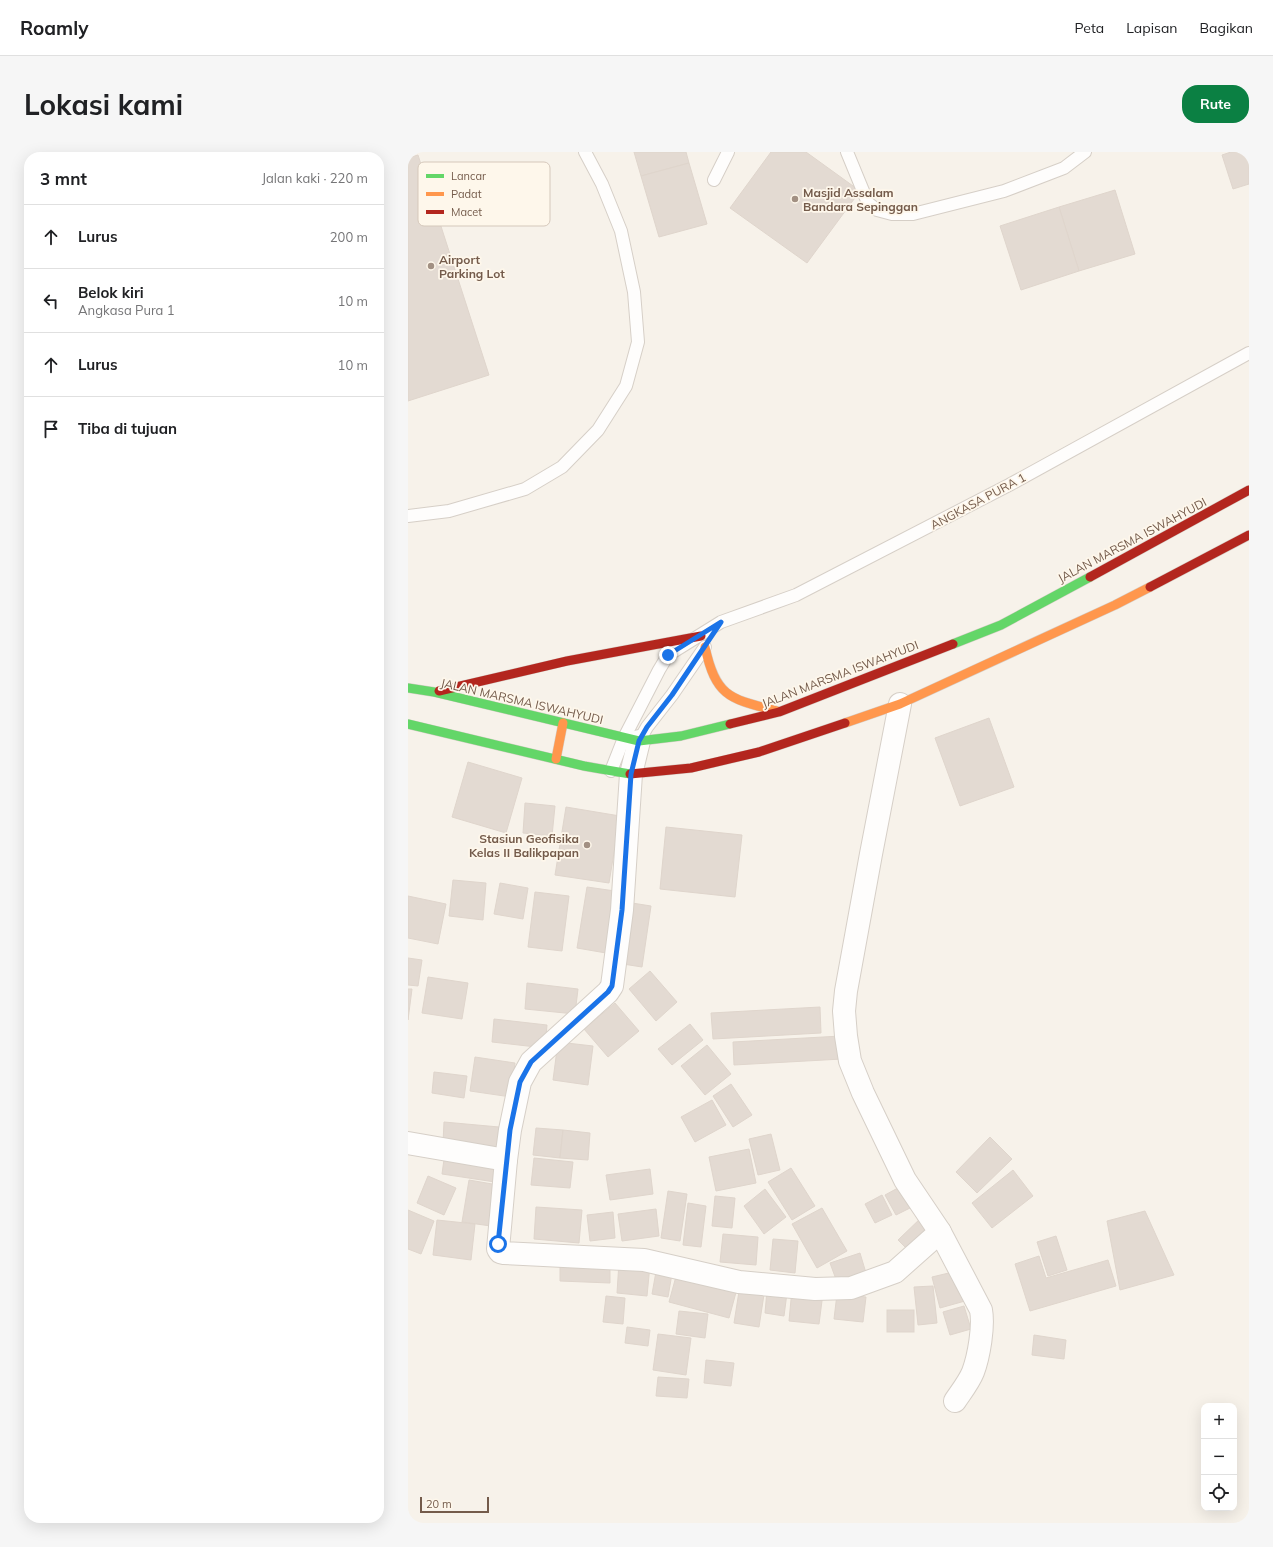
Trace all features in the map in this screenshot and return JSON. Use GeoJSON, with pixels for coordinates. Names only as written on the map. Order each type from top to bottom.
{"type":"FeatureCollection","features":[{"type":"Feature","properties":{"kind":"highway","name":"JALAN MARSMA ISWAHYUDI"},"geometry":{"type":"LineString","coordinates":[[408,688],[434,692],[632,740],[681,736],[779,712],[1001,625],[1249,490]]}},
{"type":"Feature","properties":{"kind":"highway"},"geometry":{"type":"LineString","coordinates":[[408,724],[556,759],[621,772],[691,768],[759,752],[900,704],[1115,605],[1249,537]]}},
{"type":"Feature","properties":{"kind":"highway"},"geometry":{"type":"LineString","coordinates":[[434,692],[567,661],[703,641],[708,665],[720,689],[746,703],[779,712]]}},
{"type":"Feature","properties":{"kind":"highway"},"geometry":{"type":"LineString","coordinates":[[556,759],[563,723]]}},
{"type":"Feature","properties":{"kind":"street"},"geometry":{"type":"LineString","coordinates":[[900,704],[846,991],[844,1011],[845,1030],[850,1061],[863,1093],[905,1180],[940,1232],[981,1310],[983,1321],[977,1360],[973,1373],[955,1401]]}},
{"type":"Feature","properties":{"kind":"street"},"geometry":{"type":"LineString","coordinates":[[632,740],[621,772],[622,910],[612,986],[608,992],[531,1062],[520,1082],[510,1130],[506,1160],[498,1244],[500,1252],[644,1260],[739,1282],[822,1289],[851,1288],[895,1272],[940,1232]]}},
{"type":"Feature","properties":{"kind":"street"},"geometry":{"type":"LineString","coordinates":[[408,1143],[506,1160]]}},
{"type":"Feature","properties":{"kind":"lane"},"geometry":{"type":"LineString","coordinates":[[408,516],[449,511],[525,489],[562,468],[598,430],[626,386],[638,342],[634,292],[621,231],[602,184],[585,152]]}},
{"type":"Feature","properties":{"kind":"lane"},"geometry":{"type":"LineString","coordinates":[[714,180],[728,152]]}},
{"type":"Feature","properties":{"kind":"lane"},"geometry":{"type":"LineString","coordinates":[[847,152],[868,203],[877,210],[892,214],[913,214],[1004,191],[1064,168],[1085,152]]}},
{"type":"Feature","properties":{"kind":"lane","name":"ANGKASA PURA 1"},"geometry":{"type":"LineString","coordinates":[[703,641],[721,622],[796,595],[1009,485],[1249,353]]}},
{"type":"Feature","properties":{"kind":"lane"},"geometry":{"type":"LineString","coordinates":[[632,740],[659,670],[668,655],[703,641]]}},
{"type":"Feature","properties":{"kind":"lane"},"geometry":{"type":"LineString","coordinates":[[632,740],[647,727],[672,695],[703,641]]}},
{"type":"Feature","properties":{"kind":"building"},"geometry":{"type":"Polygon","coordinates":[[[634,152],[686,152],[689,163],[641,176],[634,152]]]}},
{"type":"Feature","properties":{"kind":"building","name":"Masjid Assalam Bandara Sepinggan"},"geometry":{"type":"Polygon","coordinates":[[[771,152],[806,152],[860,191],[807,263],[730,208],[771,152]]]}},
{"type":"Feature","properties":{"kind":"building"},"geometry":{"type":"Polygon","coordinates":[[[1231,152],[1249,152],[1249,184],[1233,189],[1222,155],[1231,152]]]}},
{"type":"Feature","properties":{"kind":"building","name":"Airport Parking Lot"},"geometry":{"type":"Polygon","coordinates":[[[418,155],[420,162],[418,162],[418,226],[441,226],[489,375],[408,401],[408,158],[418,155]]]}},
{"type":"Feature","properties":{"kind":"building"},"geometry":{"type":"Polygon","coordinates":[[[689,163],[707,224],[659,237],[641,176],[689,163]]]}},
{"type":"Feature","properties":{"kind":"building"},"geometry":{"type":"Polygon","coordinates":[[[1115,190],[1135,254],[1079,271],[1059,207],[1115,190]]]}},
{"type":"Feature","properties":{"kind":"building"},"geometry":{"type":"Polygon","coordinates":[[[1059,207],[1079,271],[1021,290],[1000,226],[1059,207]]]}},
{"type":"Feature","properties":{"kind":"building"},"geometry":{"type":"Polygon","coordinates":[[[989,718],[1014,787],[960,806],[935,738],[989,718]]]}},
{"type":"Feature","properties":{"kind":"building"},"geometry":{"type":"Polygon","coordinates":[[[468,762],[522,778],[506,833],[452,817],[468,762]]]}},
{"type":"Feature","properties":{"kind":"building"},"geometry":{"type":"Polygon","coordinates":[[[525,803],[555,806],[552,836],[523,833],[525,803]]]}},
{"type":"Feature","properties":{"kind":"building","name":"Stasiun Geofisika Kelas II Balikpapan"},"geometry":{"type":"Polygon","coordinates":[[[566,807],[620,816],[609,883],[555,875],[566,807]]]}},
{"type":"Feature","properties":{"kind":"building"},"geometry":{"type":"Polygon","coordinates":[[[666,827],[742,835],[735,897],[660,889],[666,827]]]}},
{"type":"Feature","properties":{"kind":"building"},"geometry":{"type":"Polygon","coordinates":[[[453,880],[486,883],[483,920],[449,916],[453,880]]]}},
{"type":"Feature","properties":{"kind":"building"},"geometry":{"type":"Polygon","coordinates":[[[500,883],[528,888],[523,919],[494,914],[500,883]]]}},
{"type":"Feature","properties":{"kind":"building"},"geometry":{"type":"Polygon","coordinates":[[[587,887],[615,891],[606,953],[577,948],[587,887]]]}},
{"type":"Feature","properties":{"kind":"building"},"geometry":{"type":"Polygon","coordinates":[[[535,892],[569,896],[562,951],[528,947],[535,892]]]}},
{"type":"Feature","properties":{"kind":"building"},"geometry":{"type":"Polygon","coordinates":[[[408,896],[446,904],[438,944],[408,938],[408,896]]]}},
{"type":"Feature","properties":{"kind":"building"},"geometry":{"type":"Polygon","coordinates":[[[632,903],[651,906],[642,967],[623,964],[632,903]]]}},
{"type":"Feature","properties":{"kind":"building"},"geometry":{"type":"Polygon","coordinates":[[[408,958],[422,960],[418,986],[408,985],[408,958]]]}},
{"type":"Feature","properties":{"kind":"building"},"geometry":{"type":"Polygon","coordinates":[[[650,971],[677,1002],[656,1021],[629,989],[650,971]]]}},
{"type":"Feature","properties":{"kind":"building"},"geometry":{"type":"Polygon","coordinates":[[[428,977],[468,983],[462,1019],[422,1013],[428,977]]]}},
{"type":"Feature","properties":{"kind":"building"},"geometry":{"type":"Polygon","coordinates":[[[527,983],[578,989],[575,1014],[525,1009],[527,983]]]}},
{"type":"Feature","properties":{"kind":"building"},"geometry":{"type":"Polygon","coordinates":[[[408,989],[412,989],[408,1020],[408,989]]]}},
{"type":"Feature","properties":{"kind":"building"},"geometry":{"type":"Polygon","coordinates":[[[615,1003],[639,1031],[608,1057],[584,1029],[615,1003]]]}},
{"type":"Feature","properties":{"kind":"building"},"geometry":{"type":"Polygon","coordinates":[[[820,1007],[821,1033],[713,1039],[711,1013],[820,1007]]]}},
{"type":"Feature","properties":{"kind":"building"},"geometry":{"type":"Polygon","coordinates":[[[494,1019],[547,1025],[545,1048],[492,1042],[494,1019]]]}},
{"type":"Feature","properties":{"kind":"building"},"geometry":{"type":"Polygon","coordinates":[[[690,1024],[703,1040],[672,1065],[658,1049],[690,1024]]]}},
{"type":"Feature","properties":{"kind":"building"},"geometry":{"type":"Polygon","coordinates":[[[841,1036],[842,1059],[734,1065],[733,1042],[841,1036]]]}},
{"type":"Feature","properties":{"kind":"building"},"geometry":{"type":"Polygon","coordinates":[[[558,1042],[593,1046],[588,1085],[553,1080],[558,1042]]]}},
{"type":"Feature","properties":{"kind":"building"},"geometry":{"type":"Polygon","coordinates":[[[707,1045],[731,1074],[705,1095],[681,1066],[707,1045]]]}},
{"type":"Feature","properties":{"kind":"building"},"geometry":{"type":"Polygon","coordinates":[[[475,1057],[515,1063],[511,1097],[470,1091],[475,1057]]]}},
{"type":"Feature","properties":{"kind":"building"},"geometry":{"type":"Polygon","coordinates":[[[434,1072],[467,1076],[464,1098],[432,1093],[434,1072]]]}},
{"type":"Feature","properties":{"kind":"building"},"geometry":{"type":"Polygon","coordinates":[[[731,1084],[752,1115],[733,1127],[713,1096],[731,1084]]]}},
{"type":"Feature","properties":{"kind":"building"},"geometry":{"type":"Polygon","coordinates":[[[712,1100],[726,1125],[695,1142],[681,1117],[712,1100]]]}},
{"type":"Feature","properties":{"kind":"building"},"geometry":{"type":"Polygon","coordinates":[[[444,1122],[499,1127],[497,1148],[443,1143],[444,1122]]]}},
{"type":"Feature","properties":{"kind":"building"},"geometry":{"type":"Polygon","coordinates":[[[536,1128],[563,1130],[560,1158],[533,1155],[536,1128]]]}},
{"type":"Feature","properties":{"kind":"building"},"geometry":{"type":"Polygon","coordinates":[[[563,1130],[590,1133],[588,1160],[560,1158],[563,1130]]]}},
{"type":"Feature","properties":{"kind":"building"},"geometry":{"type":"Polygon","coordinates":[[[771,1134],[780,1170],[758,1175],[749,1139],[771,1134]]]}},
{"type":"Feature","properties":{"kind":"building"},"geometry":{"type":"Polygon","coordinates":[[[990,1137],[1012,1159],[977,1193],[956,1172],[990,1137]]]}},
{"type":"Feature","properties":{"kind":"building"},"geometry":{"type":"Polygon","coordinates":[[[749,1149],[756,1183],[716,1191],[709,1157],[749,1149]]]}},
{"type":"Feature","properties":{"kind":"building"},"geometry":{"type":"Polygon","coordinates":[[[445,1152],[498,1159],[495,1182],[442,1174],[445,1152]]]}},
{"type":"Feature","properties":{"kind":"building"},"geometry":{"type":"Polygon","coordinates":[[[534,1158],[573,1162],[570,1188],[531,1185],[534,1158]]]}},
{"type":"Feature","properties":{"kind":"building"},"geometry":{"type":"Polygon","coordinates":[[[791,1168],[815,1206],[792,1220],[768,1182],[791,1168]]]}},
{"type":"Feature","properties":{"kind":"building"},"geometry":{"type":"Polygon","coordinates":[[[650,1169],[653,1194],[610,1200],[606,1175],[650,1169]]]}},
{"type":"Feature","properties":{"kind":"building"},"geometry":{"type":"Polygon","coordinates":[[[1013,1170],[1033,1196],[992,1228],[972,1203],[1013,1170]]]}},
{"type":"Feature","properties":{"kind":"building"},"geometry":{"type":"Polygon","coordinates":[[[428,1176],[456,1188],[444,1215],[417,1203],[428,1176]]]}},
{"type":"Feature","properties":{"kind":"building"},"geometry":{"type":"Polygon","coordinates":[[[469,1180],[498,1185],[491,1226],[462,1222],[469,1180]]]}},
{"type":"Feature","properties":{"kind":"building"},"geometry":{"type":"Polygon","coordinates":[[[907,1183],[918,1204],[896,1215],[885,1195],[907,1183]]]}},
{"type":"Feature","properties":{"kind":"building"},"geometry":{"type":"Polygon","coordinates":[[[765,1189],[786,1217],[764,1234],[744,1206],[765,1189]]]}},
{"type":"Feature","properties":{"kind":"building"},"geometry":{"type":"Polygon","coordinates":[[[668,1191],[687,1194],[680,1241],[661,1238],[668,1191]]]}},
{"type":"Feature","properties":{"kind":"building"},"geometry":{"type":"Polygon","coordinates":[[[882,1195],[892,1215],[875,1223],[865,1204],[882,1195]]]}},
{"type":"Feature","properties":{"kind":"building"},"geometry":{"type":"Polygon","coordinates":[[[715,1196],[735,1198],[732,1228],[712,1226],[715,1196]]]}},
{"type":"Feature","properties":{"kind":"building"},"geometry":{"type":"Polygon","coordinates":[[[688,1203],[706,1206],[701,1247],[683,1245],[688,1203]]]}},
{"type":"Feature","properties":{"kind":"building"},"geometry":{"type":"Polygon","coordinates":[[[536,1207],[582,1210],[579,1243],[534,1239],[536,1207]]]}},
{"type":"Feature","properties":{"kind":"building"},"geometry":{"type":"Polygon","coordinates":[[[822,1208],[847,1251],[817,1268],[792,1224],[822,1208]]]}},
{"type":"Feature","properties":{"kind":"building"},"geometry":{"type":"Polygon","coordinates":[[[656,1209],[659,1236],[622,1241],[618,1214],[656,1209]]]}},
{"type":"Feature","properties":{"kind":"building"},"geometry":{"type":"Polygon","coordinates":[[[408,1210],[434,1221],[421,1254],[408,1249],[408,1210]]]}},
{"type":"Feature","properties":{"kind":"building"},"geometry":{"type":"Polygon","coordinates":[[[1145,1211],[1174,1275],[1120,1290],[1107,1221],[1145,1211]]]}},
{"type":"Feature","properties":{"kind":"building"},"geometry":{"type":"Polygon","coordinates":[[[613,1212],[615,1238],[590,1241],[587,1215],[613,1212]]]}},
{"type":"Feature","properties":{"kind":"building"},"geometry":{"type":"Polygon","coordinates":[[[923,1216],[935,1229],[910,1252],[898,1240],[923,1216]]]}},
{"type":"Feature","properties":{"kind":"building"},"geometry":{"type":"Polygon","coordinates":[[[437,1220],[475,1224],[471,1260],[433,1255],[437,1220]]]}},
{"type":"Feature","properties":{"kind":"building"},"geometry":{"type":"Polygon","coordinates":[[[723,1234],[758,1237],[756,1265],[720,1262],[723,1234]]]}},
{"type":"Feature","properties":{"kind":"building"},"geometry":{"type":"Polygon","coordinates":[[[1056,1236],[1067,1270],[1048,1276],[1037,1242],[1056,1236]]]}},
{"type":"Feature","properties":{"kind":"building"},"geometry":{"type":"Polygon","coordinates":[[[773,1239],[798,1241],[795,1273],[770,1270],[773,1239]]]}},
{"type":"Feature","properties":{"kind":"building"},"geometry":{"type":"Polygon","coordinates":[[[860,1253],[866,1273],[837,1282],[830,1263],[860,1253]]]}},
{"type":"Feature","properties":{"kind":"building"},"geometry":{"type":"Polygon","coordinates":[[[1039,1256],[1046,1278],[1108,1260],[1116,1286],[1030,1311],[1015,1264],[1039,1256]]]}},
{"type":"Feature","properties":{"kind":"building"},"geometry":{"type":"Polygon","coordinates":[[[560,1261],[610,1262],[610,1283],[560,1281],[560,1261]]]}},
{"type":"Feature","properties":{"kind":"building"},"geometry":{"type":"Polygon","coordinates":[[[619,1262],[650,1265],[647,1296],[617,1293],[619,1262]]]}},
{"type":"Feature","properties":{"kind":"building"},"geometry":{"type":"Polygon","coordinates":[[[657,1266],[673,1268],[668,1297],[652,1294],[657,1266]]]}},
{"type":"Feature","properties":{"kind":"building"},"geometry":{"type":"Polygon","coordinates":[[[678,1269],[738,1285],[729,1318],[669,1302],[678,1269]]]}},
{"type":"Feature","properties":{"kind":"building"},"geometry":{"type":"Polygon","coordinates":[[[957,1271],[965,1301],[940,1308],[932,1277],[957,1271]]]}},
{"type":"Feature","properties":{"kind":"building"},"geometry":{"type":"Polygon","coordinates":[[[740,1285],[765,1288],[759,1327],[734,1323],[740,1285]]]}},
{"type":"Feature","properties":{"kind":"building"},"geometry":{"type":"Polygon","coordinates":[[[933,1286],[937,1323],[918,1325],[914,1287],[933,1286]]]}},
{"type":"Feature","properties":{"kind":"building"},"geometry":{"type":"Polygon","coordinates":[[[792,1289],[823,1293],[819,1324],[789,1321],[792,1289]]]}},
{"type":"Feature","properties":{"kind":"building"},"geometry":{"type":"Polygon","coordinates":[[[767,1290],[787,1293],[784,1316],[765,1313],[767,1290]]]}},
{"type":"Feature","properties":{"kind":"building"},"geometry":{"type":"Polygon","coordinates":[[[837,1294],[866,1297],[863,1322],[834,1319],[837,1294]]]}},
{"type":"Feature","properties":{"kind":"building"},"geometry":{"type":"Polygon","coordinates":[[[606,1296],[625,1298],[623,1324],[603,1322],[606,1296]]]}},
{"type":"Feature","properties":{"kind":"building"},"geometry":{"type":"Polygon","coordinates":[[[964,1306],[971,1329],[950,1335],[943,1312],[964,1306]]]}},
{"type":"Feature","properties":{"kind":"building"},"geometry":{"type":"Polygon","coordinates":[[[887,1310],[914,1310],[914,1332],[887,1332],[887,1310]]]}},
{"type":"Feature","properties":{"kind":"building"},"geometry":{"type":"Polygon","coordinates":[[[679,1311],[708,1314],[705,1338],[676,1334],[679,1311]]]}},
{"type":"Feature","properties":{"kind":"building"},"geometry":{"type":"Polygon","coordinates":[[[627,1327],[650,1330],[648,1346],[625,1343],[627,1327]]]}},
{"type":"Feature","properties":{"kind":"building"},"geometry":{"type":"Polygon","coordinates":[[[658,1334],[691,1338],[686,1375],[653,1370],[658,1334]]]}},
{"type":"Feature","properties":{"kind":"building"},"geometry":{"type":"Polygon","coordinates":[[[1034,1335],[1066,1340],[1064,1359],[1032,1355],[1034,1335]]]}},
{"type":"Feature","properties":{"kind":"building"},"geometry":{"type":"Polygon","coordinates":[[[706,1360],[734,1363],[731,1386],[704,1383],[706,1360]]]}},
{"type":"Feature","properties":{"kind":"building"},"geometry":{"type":"Polygon","coordinates":[[[658,1377],[689,1379],[687,1398],[656,1396],[658,1377]]]}},
{"type":"Feature","properties":{"kind":"traffic: fast"},"geometry":{"type":"LineString","coordinates":[[953,644],[1001,625],[1090,577]]}},
{"type":"Feature","properties":{"kind":"traffic: fast"},"geometry":{"type":"LineString","coordinates":[[408,688],[434,692],[639,741],[681,736],[730,724]]}},
{"type":"Feature","properties":{"kind":"traffic: fast"},"geometry":{"type":"LineString","coordinates":[[408,724],[584,766],[630,774]]}},
{"type":"Feature","properties":{"kind":"traffic: slow"},"geometry":{"type":"LineString","coordinates":[[845,723],[900,704],[1115,605],[1150,587]]}},
{"type":"Feature","properties":{"kind":"traffic: slow"},"geometry":{"type":"LineString","coordinates":[[705,647],[714,677],[728,694],[748,703],[777,711]]}},
{"type":"Feature","properties":{"kind":"traffic: slow"},"geometry":{"type":"LineString","coordinates":[[556,759],[563,723]]}},
{"type":"Feature","properties":{"kind":"traffic: jam"},"geometry":{"type":"LineString","coordinates":[[1090,577],[1249,490]]}},
{"type":"Feature","properties":{"kind":"traffic: jam"},"geometry":{"type":"LineString","coordinates":[[1150,587],[1249,535]]}},
{"type":"Feature","properties":{"kind":"traffic: jam"},"geometry":{"type":"LineString","coordinates":[[439,691],[567,661],[701,636]]}},
{"type":"Feature","properties":{"kind":"traffic: jam"},"geometry":{"type":"LineString","coordinates":[[730,724],[779,712],[953,644]]}},
{"type":"Feature","properties":{"kind":"traffic: jam"},"geometry":{"type":"LineString","coordinates":[[630,774],[691,768],[759,752],[845,723]]}},
{"type":"Feature","properties":{"kind":"place","name":"Masjid Assalam Bandara Sepinggan"},"geometry":{"type":"Point","coordinates":[795,199]}},
{"type":"Feature","properties":{"kind":"place","name":"Airport Parking Lot"},"geometry":{"type":"Point","coordinates":[431,266]}},
{"type":"Feature","properties":{"kind":"place","name":"Stasiun Geofisika Kelas II Balikpapan"},"geometry":{"type":"Point","coordinates":[587,845]}},
{"type":"Feature","properties":{"kind":"route"},"geometry":{"type":"LineString","coordinates":[[498,1244],[510,1130],[520,1082],[531,1062],[608,992],[612,986],[622,910],[631,774],[639,741],[647,727],[672,695],[721,622],[702,636],[668,655]]}}]}
